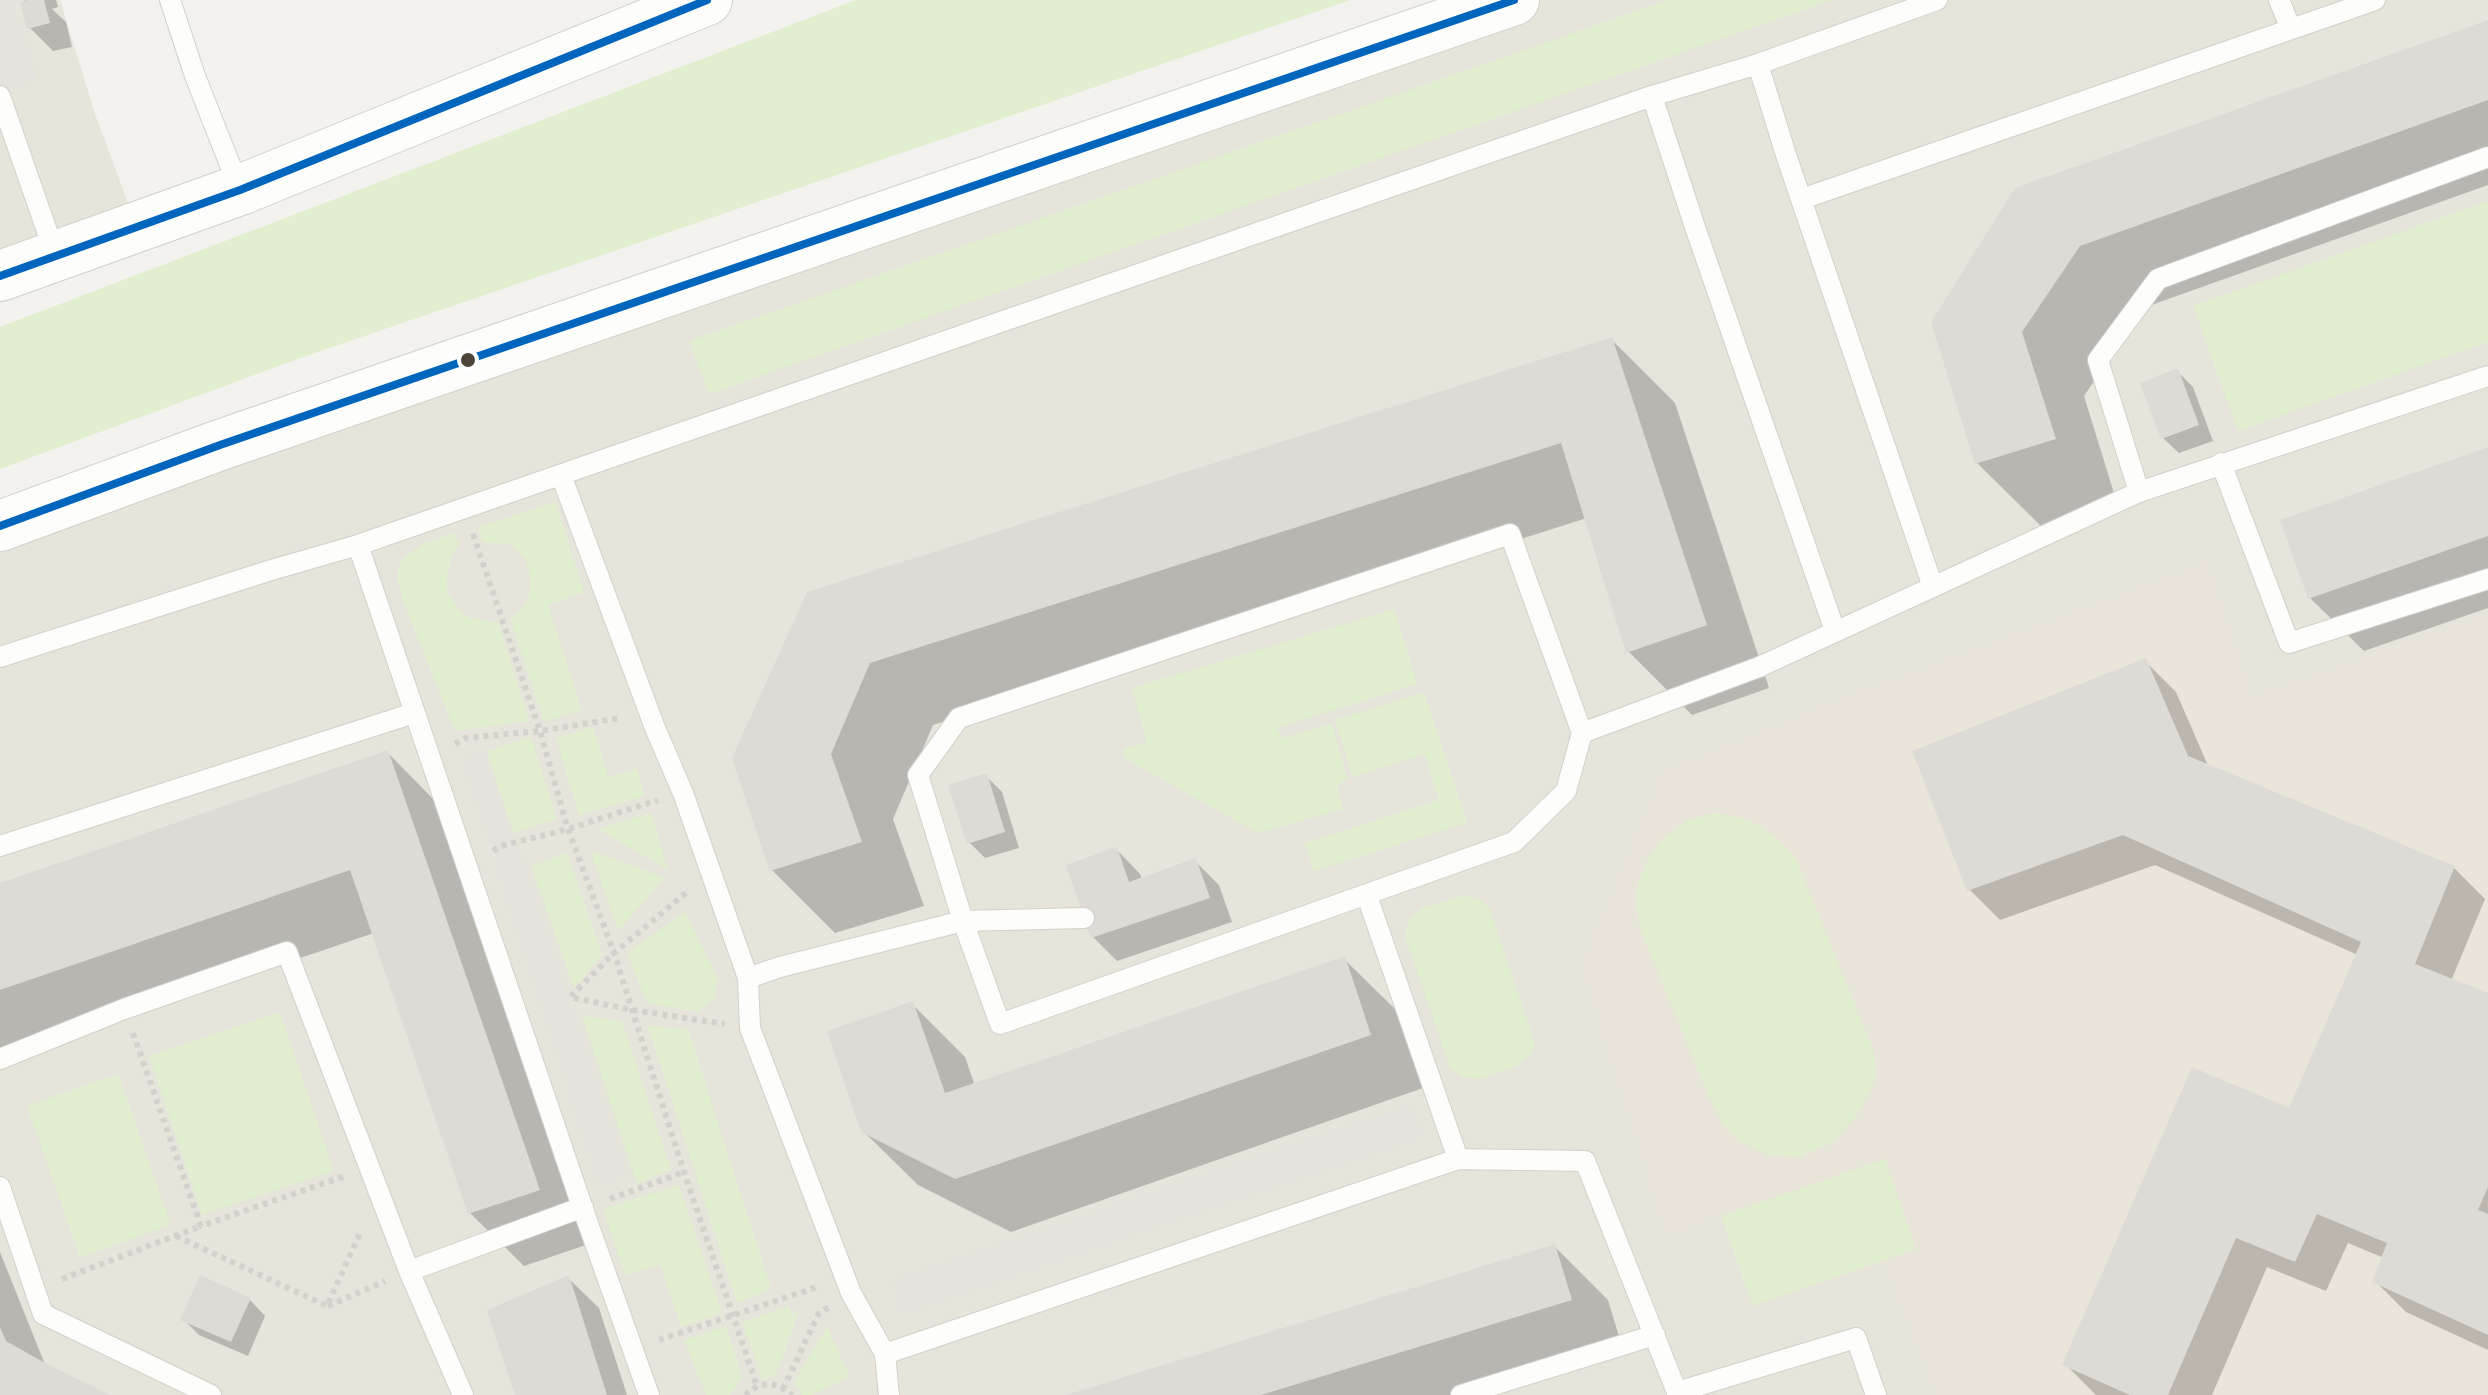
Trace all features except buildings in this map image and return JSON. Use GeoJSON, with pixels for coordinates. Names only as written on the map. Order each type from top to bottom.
{"type":"FeatureCollection","features":[{"type":"Feature","properties":{"kind":"street"},"geometry":{"type":"LineString","coordinates":[[0,276],[240,190],[707,0]]}},
{"type":"Feature","properties":{"kind":"street"},"geometry":{"type":"LineString","coordinates":[[0,526],[220,445],[1514,0]]}},
{"type":"Feature","properties":{"kind":"lane"},"geometry":{"type":"LineString","coordinates":[[170,0],[240,190]]}},
{"type":"Feature","properties":{"kind":"lane"},"geometry":{"type":"LineString","coordinates":[[0,657],[358,545],[1937,0]]}},
{"type":"Feature","properties":{"kind":"lane"},"geometry":{"type":"LineString","coordinates":[[2279,0],[2290,29]]}},
{"type":"Feature","properties":{"kind":"lane"},"geometry":{"type":"LineString","coordinates":[[1802,199],[2376,0]]}},
{"type":"Feature","properties":{"kind":"lane"},"geometry":{"type":"LineString","coordinates":[[1758,64],[1933,587]]}},
{"type":"Feature","properties":{"kind":"lane"},"geometry":{"type":"LineString","coordinates":[[0,96],[55,256]]}},
{"type":"Feature","properties":{"kind":"lane"},"geometry":{"type":"LineString","coordinates":[[1652,96],[1835,631]]}},
{"type":"Feature","properties":{"kind":"lane"},"geometry":{"type":"LineString","coordinates":[[2139,492],[2098,360],[2158,280],[2488,157]]}},
{"type":"Feature","properties":{"kind":"lane"},"geometry":{"type":"LineString","coordinates":[[1582,733],[1758,668],[2139,492],[2488,376]]}},
{"type":"Feature","properties":{"kind":"lane"},"geometry":{"type":"LineString","coordinates":[[2221,463],[2289,642],[2488,580]]}},
{"type":"Feature","properties":{"kind":"lane"},"geometry":{"type":"LineString","coordinates":[[562,475],[648,712],[683,793],[748,978],[750,1028],[851,1293],[885,1354],[889,1395]]}},
{"type":"Feature","properties":{"kind":"lane"},"geometry":{"type":"LineString","coordinates":[[1510,534],[1582,733],[1566,790],[1514,842],[1000,1024],[918,775],[959,718],[1510,534]]}},
{"type":"Feature","properties":{"kind":"lane"},"geometry":{"type":"LineString","coordinates":[[358,545],[414,713],[592,1205],[649,1395]]}},
{"type":"Feature","properties":{"kind":"lane"},"geometry":{"type":"LineString","coordinates":[[0,846],[414,713]]}},
{"type":"Feature","properties":{"kind":"lane"},"geometry":{"type":"LineString","coordinates":[[1367,896],[1458,1159]]}},
{"type":"Feature","properties":{"kind":"lane"},"geometry":{"type":"LineString","coordinates":[[748,978],[963,921],[1084,918]]}},
{"type":"Feature","properties":{"kind":"lane"},"geometry":{"type":"LineString","coordinates":[[0,1059],[124,1009],[287,952],[409,1271],[463,1395]]}},
{"type":"Feature","properties":{"kind":"lane"},"geometry":{"type":"LineString","coordinates":[[885,1354],[1458,1159],[1585,1161],[1678,1393],[1856,1338],[1876,1395]]}},
{"type":"Feature","properties":{"kind":"lane"},"geometry":{"type":"LineString","coordinates":[[0,1187],[43,1314],[212,1395]]}},
{"type":"Feature","properties":{"kind":"lane"},"geometry":{"type":"LineString","coordinates":[[409,1271],[592,1205]]}},
{"type":"Feature","properties":{"kind":"lane"},"geometry":{"type":"LineString","coordinates":[[1462,1395],[1655,1335]]}},
{"type":"Feature","properties":{"kind":"path"},"geometry":{"type":"LineString","coordinates":[[471,527],[540,730],[568,829],[614,953],[757,1386]]}},
{"type":"Feature","properties":{"kind":"path"},"geometry":{"type":"LineString","coordinates":[[466,738],[616,717]]}},
{"type":"Feature","properties":{"kind":"path"},"geometry":{"type":"LineString","coordinates":[[500,846],[665,798]]}},
{"type":"Feature","properties":{"kind":"path"},"geometry":{"type":"LineString","coordinates":[[697,884],[614,953],[570,996],[700,1020]]}},
{"type":"Feature","properties":{"kind":"path"},"geometry":{"type":"LineString","coordinates":[[124,1009],[201,1226]]}},
{"type":"Feature","properties":{"kind":"path"},"geometry":{"type":"LineString","coordinates":[[34,1289],[370,1167]]}},
{"type":"Feature","properties":{"kind":"path"},"geometry":{"type":"LineString","coordinates":[[592,1205],[684,1172]]}},
{"type":"Feature","properties":{"kind":"path"},"geometry":{"type":"LineString","coordinates":[[326,1306],[379,1193]]}},
{"type":"Feature","properties":{"kind":"path"},"geometry":{"type":"LineString","coordinates":[[176,1236],[326,1306],[409,1271]]}},
{"type":"Feature","properties":{"kind":"path"},"geometry":{"type":"LineString","coordinates":[[653,1342],[826,1284]]}},
{"type":"Feature","properties":{"kind":"path"},"geometry":{"type":"LineString","coordinates":[[783,1388],[819,1313]]}},
{"type":"Feature","properties":{"kind":"path"},"geometry":{"type":"LineString","coordinates":[[745,1395],[768,1384],[792,1395]]}},
{"type":"Feature","properties":{"kind":"shaded area"},"geometry":{"type":"Polygon","coordinates":[[[0,0],[60,0],[95,114],[137,227],[0,276],[0,0]]]}},
{"type":"Feature","properties":{"kind":"shaded area"},"geometry":{"type":"Polygon","coordinates":[[[0,0],[10,0],[37,79],[0,92],[0,0]]]}},
{"type":"Feature","properties":{"kind":"shaded area"},"geometry":{"type":"Polygon","coordinates":[[[1514,0],[2488,0],[2488,1395],[0,1395],[0,526],[1514,0]]]}},
{"type":"Feature","properties":{"kind":"shaded area"},"geometry":{"type":"Polygon","coordinates":[[[2207,562],[2253,695],[2488,614],[2488,1395],[1935,1395],[1885,1263],[1753,1306],[1721,1216],[1666,1235],[1580,965],[1663,771],[1858,692],[2207,562]]]}},
{"type":"Feature","properties":{"kind":"shaded area"},"geometry":{"type":"Polygon","coordinates":[[[485,753],[626,1174],[600,1182],[464,760],[485,753]]]}},
{"type":"Feature","properties":{"kind":"shaded area"},"geometry":{"type":"Polygon","coordinates":[[[1410,1106],[1421,1136],[903,1312],[893,1281],[1410,1106]]]}},
{"type":"Feature","properties":{"kind":"green space"},"geometry":{"type":"Polygon","coordinates":[[[856,0],[1350,0],[303,357],[0,469],[0,327],[856,0]]]}},
{"type":"Feature","properties":{"kind":"green space"},"geometry":{"type":"Polygon","coordinates":[[[1668,0],[1832,0],[709,394],[689,341],[1668,0]]]}},
{"type":"Feature","properties":{"kind":"green space"},"geometry":{"type":"Polygon","coordinates":[[[2488,201],[2488,342],[2238,431],[2193,306],[2488,201]]]}},
{"type":"Feature","properties":{"kind":"green space"},"geometry":{"type":"Polygon","coordinates":[[[555,502],[584,592],[548,605],[582,710],[544,722],[510,618],[521,610],[530,594],[525,558],[512,545],[482,542],[478,527],[555,502]]]}},
{"type":"Feature","properties":{"kind":"green space"},"geometry":{"type":"Polygon","coordinates":[[[454,533],[459,544],[447,573],[447,591],[460,612],[469,618],[498,622],[529,721],[455,731],[403,601],[397,577],[400,561],[421,545],[454,533]]]}},
{"type":"Feature","properties":{"kind":"green space"},"geometry":{"type":"Polygon","coordinates":[[[1394,609],[1417,684],[1277,728],[1282,738],[1332,724],[1347,778],[1337,787],[1343,809],[1258,833],[1124,758],[1122,749],[1147,742],[1132,688],[1394,609]]]}},
{"type":"Feature","properties":{"kind":"green space"},"geometry":{"type":"Polygon","coordinates":[[[1424,692],[1467,823],[1314,871],[1305,843],[1439,800],[1425,754],[1353,777],[1335,720],[1424,692]]]}},
{"type":"Feature","properties":{"kind":"green space"},"geometry":{"type":"Polygon","coordinates":[[[593,727],[608,777],[637,769],[645,796],[579,815],[556,738],[593,727]]]}},
{"type":"Feature","properties":{"kind":"green space"},"geometry":{"type":"Polygon","coordinates":[[[531,737],[557,819],[513,833],[487,751],[531,737]]]}},
{"type":"Feature","properties":{"kind":"green space"},"geometry":{"type":"Polygon","coordinates":[[[651,813],[668,870],[598,829],[651,813]]]}},
{"type":"Feature","properties":{"kind":"green space"},"geometry":{"type":"Polygon","coordinates":[[[1713,813],[1759,825],[1795,857],[1874,1052],[1876,1076],[1851,1123],[1833,1142],[1799,1157],[1766,1155],[1742,1143],[1723,1125],[1640,928],[1637,886],[1647,861],[1662,840],[1686,821],[1713,813]]]}},
{"type":"Feature","properties":{"kind":"green space"},"geometry":{"type":"Polygon","coordinates":[[[590,850],[665,878],[618,931],[590,850]]]}},
{"type":"Feature","properties":{"kind":"green space"},"geometry":{"type":"Polygon","coordinates":[[[567,853],[602,955],[574,988],[531,866],[567,853]]]}},
{"type":"Feature","properties":{"kind":"green space"},"geometry":{"type":"Polygon","coordinates":[[[1466,895],[1489,907],[1535,1044],[1531,1055],[1518,1065],[1481,1079],[1462,1077],[1450,1068],[1405,936],[1410,918],[1421,908],[1466,895]]]}},
{"type":"Feature","properties":{"kind":"green space"},"geometry":{"type":"Polygon","coordinates":[[[685,912],[717,977],[715,998],[699,1012],[647,1003],[627,953],[685,912]]]}},
{"type":"Feature","properties":{"kind":"green space"},"geometry":{"type":"Polygon","coordinates":[[[280,1012],[334,1171],[202,1215],[149,1056],[280,1012]]]}},
{"type":"Feature","properties":{"kind":"green space"},"geometry":{"type":"Polygon","coordinates":[[[582,1016],[622,1021],[671,1169],[637,1184],[582,1016]]]}},
{"type":"Feature","properties":{"kind":"green space"},"geometry":{"type":"Polygon","coordinates":[[[648,1026],[688,1029],[771,1289],[737,1303],[648,1026]]]}},
{"type":"Feature","properties":{"kind":"green space"},"geometry":{"type":"Polygon","coordinates":[[[118,1074],[171,1225],[80,1257],[27,1106],[118,1074]]]}},
{"type":"Feature","properties":{"kind":"green space"},"geometry":{"type":"Polygon","coordinates":[[[1885,1159],[1916,1249],[1753,1306],[1721,1216],[1885,1159]]]}},
{"type":"Feature","properties":{"kind":"green space"},"geometry":{"type":"Polygon","coordinates":[[[679,1185],[722,1313],[681,1327],[660,1265],[625,1275],[603,1209],[679,1185]]]}},
{"type":"Feature","properties":{"kind":"green space"},"geometry":{"type":"Polygon","coordinates":[[[789,1306],[792,1314],[799,1311],[776,1375],[763,1380],[742,1322],[789,1306]]]}},
{"type":"Feature","properties":{"kind":"green space"},"geometry":{"type":"Polygon","coordinates":[[[726,1326],[742,1378],[730,1395],[706,1395],[684,1340],[726,1326]]]}},
{"type":"Feature","properties":{"kind":"green space"},"geometry":{"type":"Polygon","coordinates":[[[827,1327],[850,1377],[811,1395],[802,1395],[794,1382],[827,1327]]]}},
{"type":"Feature","properties":{"kind":"transit line"},"geometry":{"type":"LineString","coordinates":[[0,276],[240,190],[707,0]]}},
{"type":"Feature","properties":{"kind":"transit line"},"geometry":{"type":"LineString","coordinates":[[0,526],[220,445],[1514,0]]}}]}
